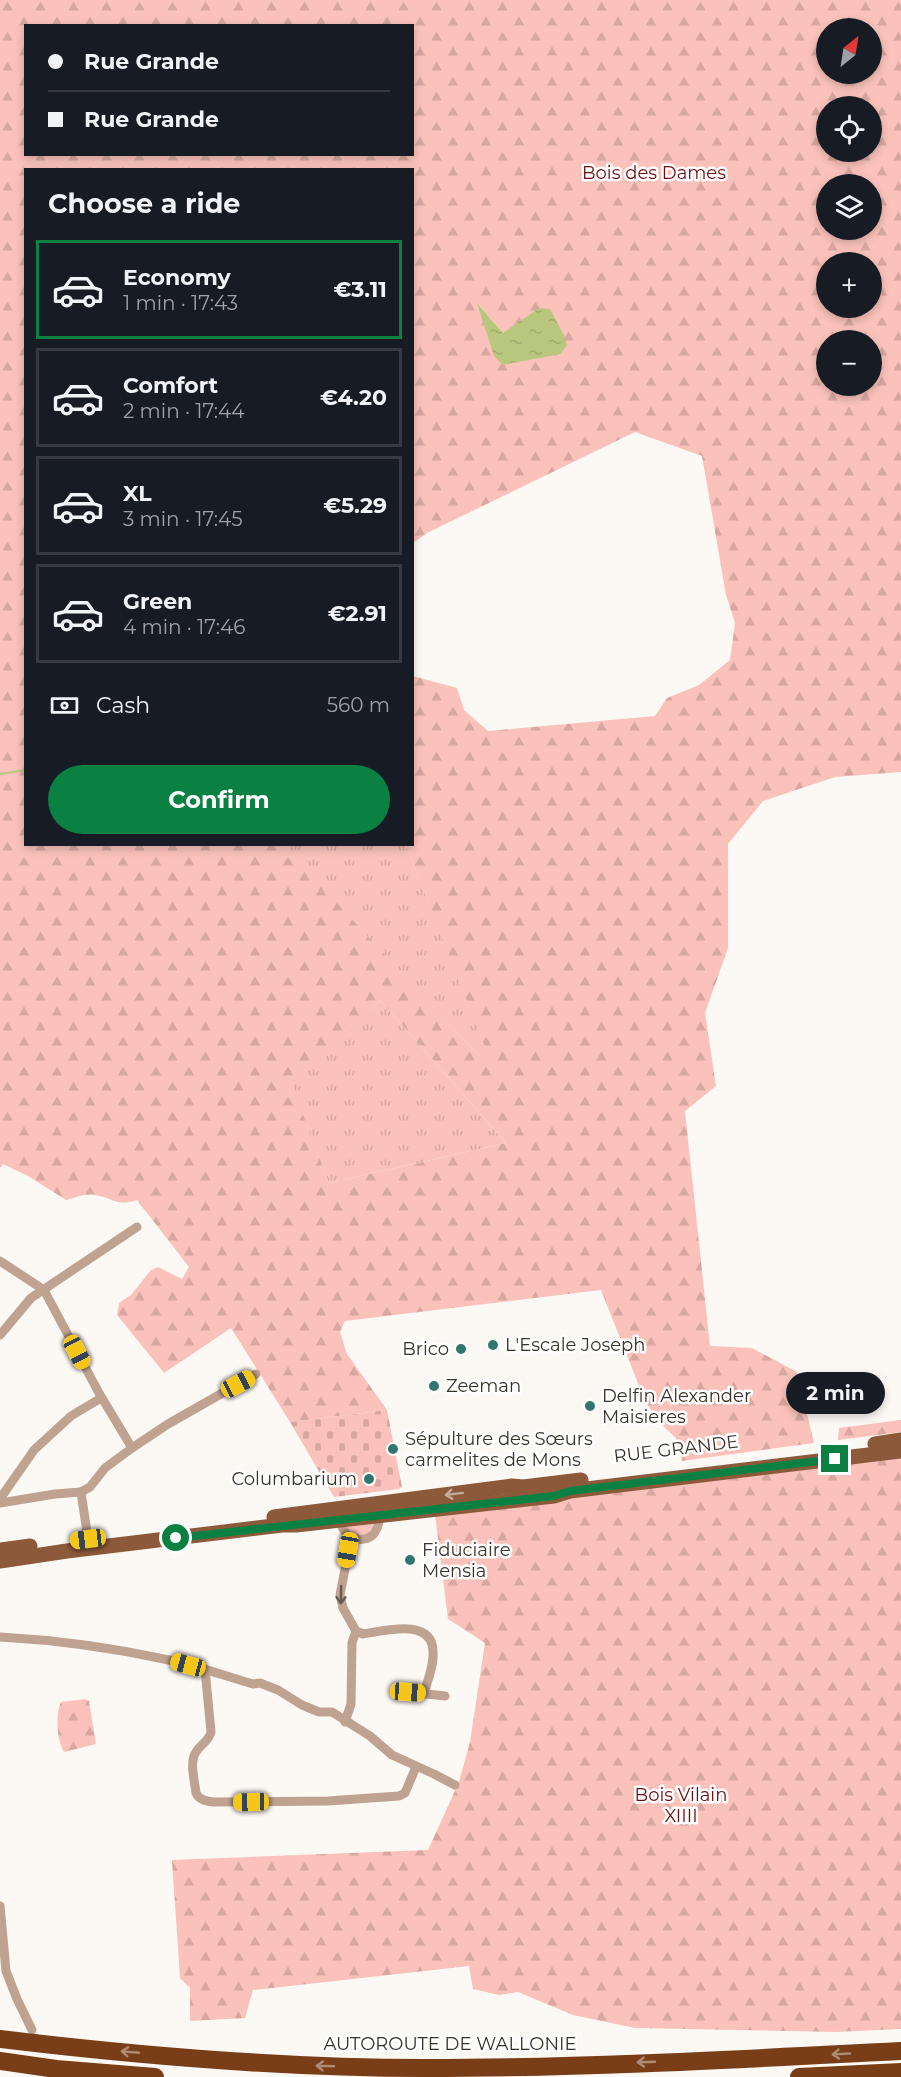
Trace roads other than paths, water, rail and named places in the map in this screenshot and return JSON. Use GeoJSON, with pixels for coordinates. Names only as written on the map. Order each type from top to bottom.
{"type":"FeatureCollection","features":[{"type":"Feature","properties":{"kind":"highway","name":"AUTOROUTE DE WALLONIE"},"geometry":{"type":"LineString","coordinates":[[0,2039],[221,2060],[425,2068],[636,2063],[900,2051]]}},
{"type":"Feature","properties":{"kind":"highway"},"geometry":{"type":"LineString","coordinates":[[0,2061],[56,2069],[155,2077]]}},
{"type":"Feature","properties":{"kind":"highway"},"geometry":{"type":"LineString","coordinates":[[799,2077],[901,2072]]}},
{"type":"Feature","properties":{"kind":"highway"},"geometry":{"type":"LineString","coordinates":[[880,2073],[900,2077]]}},
{"type":"Feature","properties":{"kind":"main road","name":"RUE GRANDE"},"geometry":{"type":"LineString","coordinates":[[0,1561],[901,1440]]}},
{"type":"Feature","properties":{"kind":"main road","name":"RUE GRANDE"},"geometry":{"type":"LineString","coordinates":[[0,1550],[344,1514],[380,1515],[554,1496],[581,1490],[901,1451]]}},
{"type":"Feature","properties":{"kind":"street"},"geometry":{"type":"LineString","coordinates":[[0,1335],[31,1298],[137,1227]]}},
{"type":"Feature","properties":{"kind":"street"},"geometry":{"type":"LineString","coordinates":[[0,1261],[44,1290],[101,1398],[132,1448]]}},
{"type":"Feature","properties":{"kind":"street"},"geometry":{"type":"LineString","coordinates":[[0,1501],[81,1492],[90,1487],[105,1468],[132,1448],[177,1419],[256,1374]]}},
{"type":"Feature","properties":{"kind":"street"},"geometry":{"type":"LineString","coordinates":[[0,1501],[34,1450],[72,1416],[101,1398]]}},
{"type":"Feature","properties":{"kind":"street"},"geometry":{"type":"LineString","coordinates":[[81,1492],[88,1539]]}},
{"type":"Feature","properties":{"kind":"street"},"geometry":{"type":"LineString","coordinates":[[344,1514],[344,1532],[354,1539],[362,1540],[376,1532],[380,1515]]}},
{"type":"Feature","properties":{"kind":"street"},"geometry":{"type":"LineString","coordinates":[[354,1539],[350,1543],[340,1595],[343,1608],[356,1631],[363,1634],[411,1628],[424,1633],[432,1642],[434,1650],[424,1693]]}},
{"type":"Feature","properties":{"kind":"street"},"geometry":{"type":"LineString","coordinates":[[345,1722],[351,1704],[352,1643],[356,1631]]}},
{"type":"Feature","properties":{"kind":"street"},"geometry":{"type":"LineString","coordinates":[[0,1637],[171,1660],[244,1681],[260,1683],[319,1712],[332,1712],[370,1736],[392,1755],[434,1773],[455,1785]]}},
{"type":"Feature","properties":{"kind":"street"},"geometry":{"type":"LineString","coordinates":[[205,1669],[211,1732],[210,1738],[196,1752],[194,1763],[196,1793],[203,1800],[213,1802],[328,1801],[399,1796],[405,1793],[416,1767]]}},
{"type":"Feature","properties":{"kind":"street"},"geometry":{"type":"LineString","coordinates":[[408,1692],[445,1696]]}},
{"type":"Feature","properties":{"kind":"street"},"geometry":{"type":"LineString","coordinates":[[0,1906],[6,1971],[32,2030]]}},
{"type":"Feature","properties":{"kind":"water"},"geometry":{"type":"Polygon","coordinates":[[[477,303],[503,333],[539,308],[550,309],[567,345],[560,354],[503,365],[494,356],[477,303]]]}},
{"type":"Feature","properties":{"kind":"waterway"},"geometry":{"type":"LineString","coordinates":[[0,774],[24,770]]}},
{"type":"Feature","properties":{"kind":"place","name":"L'Escale Joseph"},"geometry":{"type":"Point","coordinates":[493,1345]}},
{"type":"Feature","properties":{"kind":"place","name":"Brico"},"geometry":{"type":"Point","coordinates":[461,1349]}},
{"type":"Feature","properties":{"kind":"place","name":"Zeeman"},"geometry":{"type":"Point","coordinates":[434,1386]}},
{"type":"Feature","properties":{"kind":"place","name":"Delfin Alexander Maisieres"},"geometry":{"type":"Point","coordinates":[590,1406]}},
{"type":"Feature","properties":{"kind":"place","name":"Sépulture des Sœurs carmelites de Mons"},"geometry":{"type":"Point","coordinates":[393,1449]}},
{"type":"Feature","properties":{"kind":"place","name":"Columbarium"},"geometry":{"type":"Point","coordinates":[369,1479]}},
{"type":"Feature","properties":{"kind":"place","name":"Fiduciaire Mensia"},"geometry":{"type":"Point","coordinates":[410,1560]}},
{"type":"Feature","properties":{"kind":"park label","name":"Bois des Dames"},"geometry":{"type":"Point","coordinates":[654,173]}},
{"type":"Feature","properties":{"kind":"park label","name":"Bois Vilain XIIII"},"geometry":{"type":"Point","coordinates":[681,1805]}}]}
